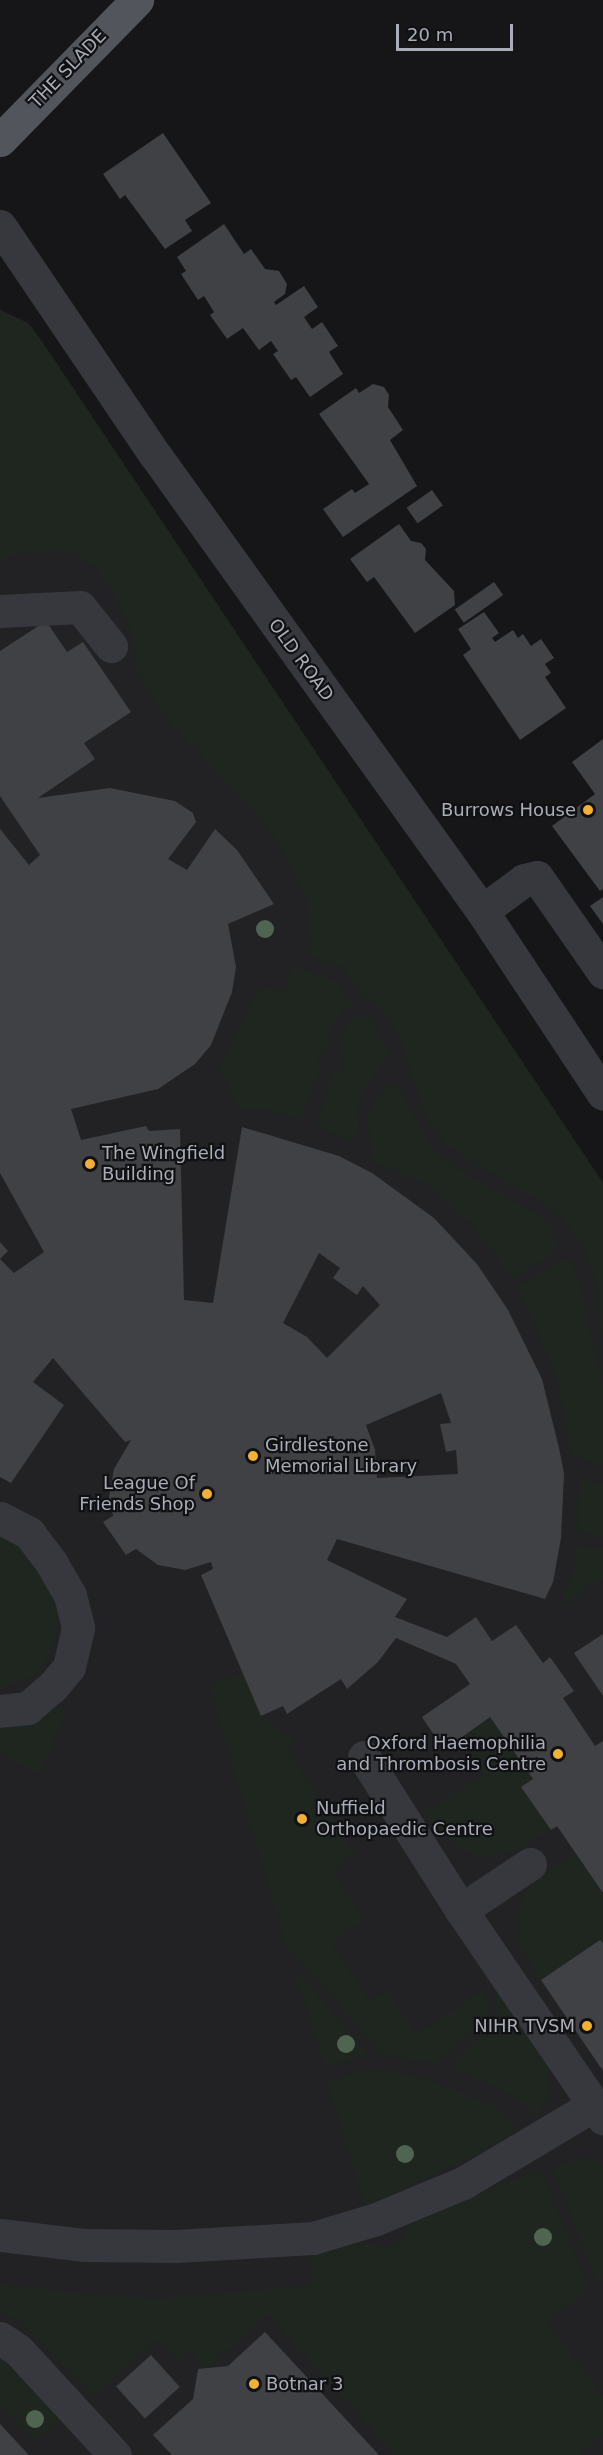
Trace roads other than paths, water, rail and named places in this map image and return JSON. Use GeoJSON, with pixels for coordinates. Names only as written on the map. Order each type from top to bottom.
{"type":"FeatureCollection","features":[{"type":"Feature","properties":{"kind":"main road","name":"THE SLADE"},"geometry":{"type":"LineString","coordinates":[[0,140],[137,0]]}},
{"type":"Feature","properties":{"kind":"street","name":"OLD ROAD"},"geometry":{"type":"LineString","coordinates":[[0,225],[156,456],[482,911],[603,1094]]}},
{"type":"Feature","properties":{"kind":"street"},"geometry":{"type":"LineString","coordinates":[[0,611],[80,607],[111,646]]}},
{"type":"Feature","properties":{"kind":"street"},"geometry":{"type":"LineString","coordinates":[[482,911],[524,880],[537,877],[603,972]]}},
{"type":"Feature","properties":{"kind":"street"},"geometry":{"type":"LineString","coordinates":[[0,1518],[29,1533],[52,1564],[70,1595],[78,1628],[69,1667],[53,1686],[28,1708],[0,1711]]}},
{"type":"Feature","properties":{"kind":"street"},"geometry":{"type":"LineString","coordinates":[[0,2235],[107,2246],[313,2238],[376,2219],[463,2183],[598,2112],[461,1910],[364,1757]]}},
{"type":"Feature","properties":{"kind":"street"},"geometry":{"type":"LineString","coordinates":[[461,1910],[530,1864]]}},
{"type":"Feature","properties":{"kind":"street"},"geometry":{"type":"LineString","coordinates":[[0,2338],[18,2350],[115,2455]]}},
{"type":"Feature","properties":{"kind":"place","name":"Burrows House"},"geometry":{"type":"Point","coordinates":[588,810]}},
{"type":"Feature","properties":{"kind":"place","name":"The Wingfield Building"},"geometry":{"type":"Point","coordinates":[90,1164]}},
{"type":"Feature","properties":{"kind":"place","name":"Girdlestone Memorial Library"},"geometry":{"type":"Point","coordinates":[253,1456]}},
{"type":"Feature","properties":{"kind":"place","name":"League Of Friends Shop"},"geometry":{"type":"Point","coordinates":[207,1494]}},
{"type":"Feature","properties":{"kind":"place","name":"Oxford Haemophilia and Thrombosis Centre"},"geometry":{"type":"Point","coordinates":[558,1754]}},
{"type":"Feature","properties":{"kind":"place","name":"Nuffield Orthopaedic Centre"},"geometry":{"type":"Point","coordinates":[302,1819]}},
{"type":"Feature","properties":{"kind":"place","name":"NIHR TVSM"},"geometry":{"type":"Point","coordinates":[587,2026]}},
{"type":"Feature","properties":{"kind":"place","name":"Botnar 3"},"geometry":{"type":"Point","coordinates":[254,2384]}}]}
